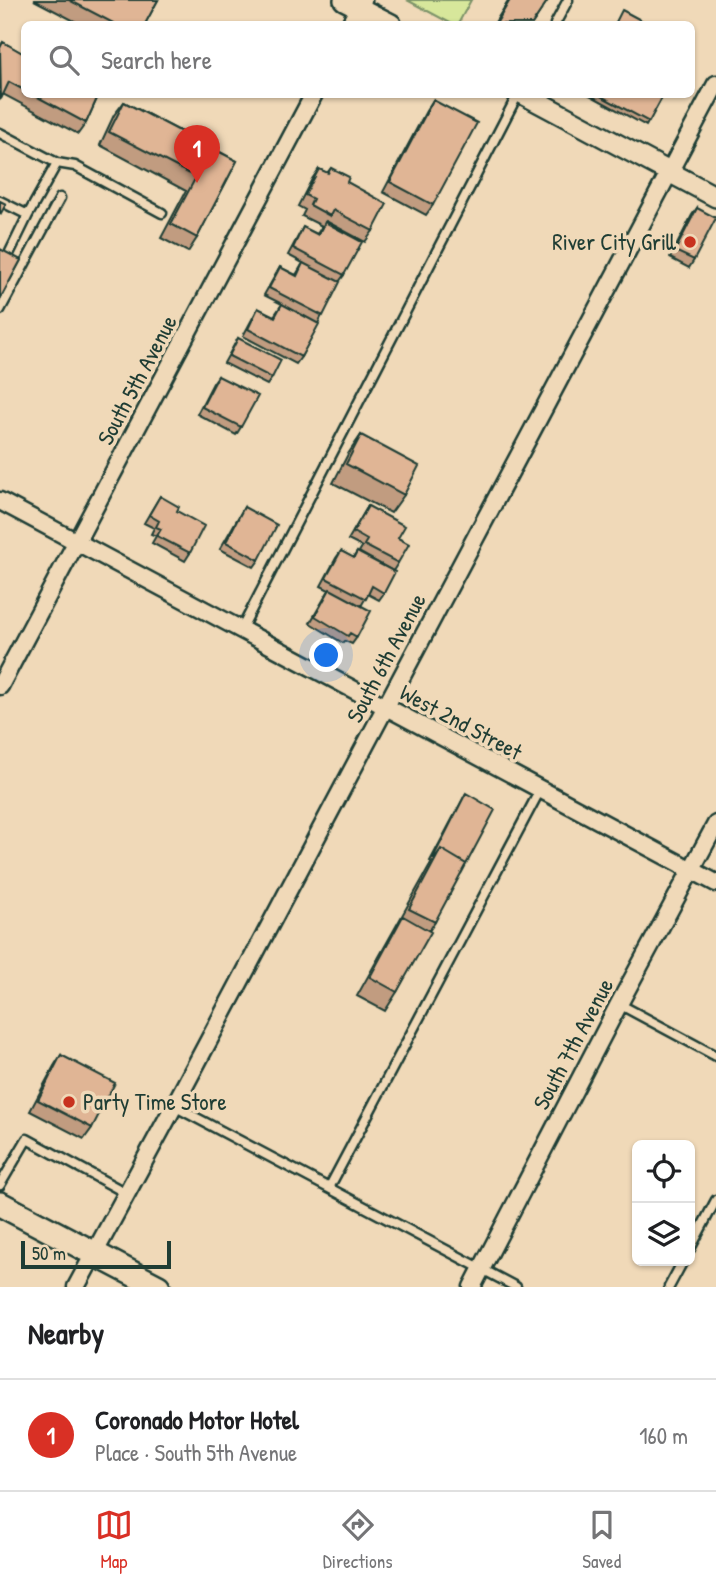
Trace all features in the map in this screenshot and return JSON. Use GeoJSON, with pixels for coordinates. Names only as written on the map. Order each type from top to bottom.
{"type":"FeatureCollection","features":[{"type":"Feature","properties":{"kind":"main road"},"geometry":{"type":"LineString","coordinates":[[0,1203],[159,1287]]}},
{"type":"Feature","properties":{"kind":"street"},"geometry":{"type":"LineString","coordinates":[[354,8],[384,21]]}},
{"type":"Feature","properties":{"kind":"street","name":"South 6th Avenue"},"geometry":{"type":"LineString","coordinates":[[76,1287],[716,84]]}},
{"type":"Feature","properties":{"kind":"street","name":"South 5th Avenue"},"geometry":{"type":"LineString","coordinates":[[0,686],[312,98]]}},
{"type":"Feature","properties":{"kind":"street"},"geometry":{"type":"LineString","coordinates":[[529,98],[716,197]]}},
{"type":"Feature","properties":{"kind":"street","name":"West 2nd Street"},"geometry":{"type":"LineString","coordinates":[[0,501],[716,883]]}},
{"type":"Feature","properties":{"kind":"street","name":"South 7th Avenue"},"geometry":{"type":"LineString","coordinates":[[472,1287],[716,824]]}},
{"type":"Feature","properties":{"kind":"lane"},"geometry":{"type":"LineString","coordinates":[[557,21],[568,0]]}},
{"type":"Feature","properties":{"kind":"lane"},"geometry":{"type":"LineString","coordinates":[[241,629],[519,98]]}},
{"type":"Feature","properties":{"kind":"lane"},"geometry":{"type":"LineString","coordinates":[[0,132],[57,163],[75,166],[162,214]]}},
{"type":"Feature","properties":{"kind":"lane"},"geometry":{"type":"LineString","coordinates":[[9,254],[57,163]]}},
{"type":"Feature","properties":{"kind":"lane"},"geometry":{"type":"LineString","coordinates":[[0,310],[60,198]]}},
{"type":"Feature","properties":{"kind":"lane"},"geometry":{"type":"LineString","coordinates":[[0,201],[28,215]]}},
{"type":"Feature","properties":{"kind":"lane"},"geometry":{"type":"LineString","coordinates":[[329,1188],[540,790]]}},
{"type":"Feature","properties":{"kind":"lane"},"geometry":{"type":"LineString","coordinates":[[619,1004],[716,1056]]}},
{"type":"Feature","properties":{"kind":"lane"},"geometry":{"type":"LineString","coordinates":[[174,1106],[516,1287]]}},
{"type":"Feature","properties":{"kind":"lane"},"geometry":{"type":"LineString","coordinates":[[0,1185],[27,1139],[126,1193]]}},
{"type":"Feature","properties":{"kind":"lane"},"geometry":{"type":"LineString","coordinates":[[695,1240],[716,1200]]}},
{"type":"Feature","properties":{"kind":"lane"},"geometry":{"type":"LineString","coordinates":[[669,1287],[680,1266]]}},
{"type":"Feature","properties":{"kind":"green space"},"geometry":{"type":"Polygon","coordinates":[[[407,0],[471,0],[460,21],[446,21],[407,0]]]}},
{"type":"Feature","properties":{"kind":"building"},"geometry":{"type":"Polygon","coordinates":[[[69,0],[158,0],[147,21],[109,21],[69,0]]]}},
{"type":"Feature","properties":{"kind":"building"},"geometry":{"type":"Polygon","coordinates":[[[510,0],[548,0],[534,21],[498,21],[510,0]]]}},
{"type":"Feature","properties":{"kind":"building"},"geometry":{"type":"Polygon","coordinates":[[[622,10],[642,21],[616,21],[622,10]]]}},
{"type":"Feature","properties":{"kind":"building"},"geometry":{"type":"Polygon","coordinates":[[[3,42],[21,52],[21,88],[9,82],[1,99],[0,48],[3,42]]]}},
{"type":"Feature","properties":{"kind":"building"},"geometry":{"type":"Polygon","coordinates":[[[39,98],[97,98],[86,123],[39,98]]]}},
{"type":"Feature","properties":{"kind":"building"},"geometry":{"type":"Polygon","coordinates":[[[604,98],[662,98],[649,122],[604,98]]]}},
{"type":"Feature","properties":{"kind":"building"},"geometry":{"type":"Polygon","coordinates":[[[433,100],[477,123],[433,205],[390,182],[433,100]]]}},
{"type":"Feature","properties":{"kind":"building"},"geometry":{"type":"Polygon","coordinates":[[[124,102],[237,161],[197,238],[171,224],[196,177],[109,132],[124,102]]]}},
{"type":"Feature","properties":{"kind":"building"},"geometry":{"type":"Polygon","coordinates":[[[331,168],[349,177],[347,182],[387,204],[373,231],[333,210],[330,216],[310,205],[313,199],[305,195],[319,169],[328,173],[331,168]]]}},
{"type":"Feature","properties":{"kind":"building"},"geometry":{"type":"Polygon","coordinates":[[[0,201],[6,204],[0,215],[0,201]]]}},
{"type":"Feature","properties":{"kind":"building","name":"River City Grill"},"geometry":{"type":"Polygon","coordinates":[[[697,208],[716,218],[694,260],[675,251],[697,208]]]}},
{"type":"Feature","properties":{"kind":"building"},"geometry":{"type":"Polygon","coordinates":[[[325,222],[362,242],[344,275],[293,248],[303,227],[318,235],[325,222]]]}},
{"type":"Feature","properties":{"kind":"building"},"geometry":{"type":"Polygon","coordinates":[[[0,249],[21,260],[0,299],[0,249]]]}},
{"type":"Feature","properties":{"kind":"building"},"geometry":{"type":"Polygon","coordinates":[[[303,263],[340,282],[323,316],[269,288],[280,267],[297,276],[303,263]]]}},
{"type":"Feature","properties":{"kind":"building"},"geometry":{"type":"Polygon","coordinates":[[[282,304],[319,324],[301,357],[248,329],[258,308],[275,317],[282,304]]]}},
{"type":"Feature","properties":{"kind":"building"},"geometry":{"type":"Polygon","coordinates":[[[238,338],[281,360],[272,378],[229,356],[238,338]]]}},
{"type":"Feature","properties":{"kind":"building"},"geometry":{"type":"Polygon","coordinates":[[[218,376],[258,396],[241,427],[202,407],[218,376]]]}},
{"type":"Feature","properties":{"kind":"building"},"geometry":{"type":"Polygon","coordinates":[[[361,435],[419,466],[404,495],[346,464],[361,435]]]}},
{"type":"Feature","properties":{"kind":"building"},"geometry":{"type":"Polygon","coordinates":[[[160,496],[179,507],[177,511],[204,526],[190,553],[157,536],[161,529],[156,527],[159,521],[149,515],[160,496]]]}},
{"type":"Feature","properties":{"kind":"building"},"geometry":{"type":"Polygon","coordinates":[[[368,506],[405,526],[398,538],[409,544],[398,563],[364,545],[367,540],[353,532],[368,506]]]}},
{"type":"Feature","properties":{"kind":"building"},"geometry":{"type":"Polygon","coordinates":[[[244,507],[277,525],[259,560],[226,542],[244,507]]]}},
{"type":"Feature","properties":{"kind":"building"},"geometry":{"type":"Polygon","coordinates":[[[341,551],[354,558],[357,552],[395,572],[384,593],[372,586],[366,599],[326,578],[341,551]]]}},
{"type":"Feature","properties":{"kind":"building"},"geometry":{"type":"Polygon","coordinates":[[[330,589],[371,611],[357,637],[350,633],[348,636],[315,616],[330,589]]]}},
{"type":"Feature","properties":{"kind":"building"},"geometry":{"type":"Polygon","coordinates":[[[466,793],[495,810],[461,874],[466,864],[441,849],[433,858],[466,793]]]}},
{"type":"Feature","properties":{"kind":"building"},"geometry":{"type":"Polygon","coordinates":[[[441,849],[466,864],[435,922],[409,909],[441,849]]]}},
{"type":"Feature","properties":{"kind":"building"},"geometry":{"type":"Polygon","coordinates":[[[403,916],[431,932],[397,992],[370,977],[403,916]]]}},
{"type":"Feature","properties":{"kind":"building","name":"Party Time Store"},"geometry":{"type":"Polygon","coordinates":[[[61,1055],[115,1083],[92,1128],[38,1100],[61,1055]]]}},
{"type":"Feature","properties":{"kind":"place","name":"Coronado Motor Hotel"},"geometry":{"type":"Point","coordinates":[197,183]}},
{"type":"Feature","properties":{"kind":"place","name":"River City Grill"},"geometry":{"type":"Point","coordinates":[690,242]}},
{"type":"Feature","properties":{"kind":"place","name":"Party Time Store"},"geometry":{"type":"Point","coordinates":[69,1102]}}]}
